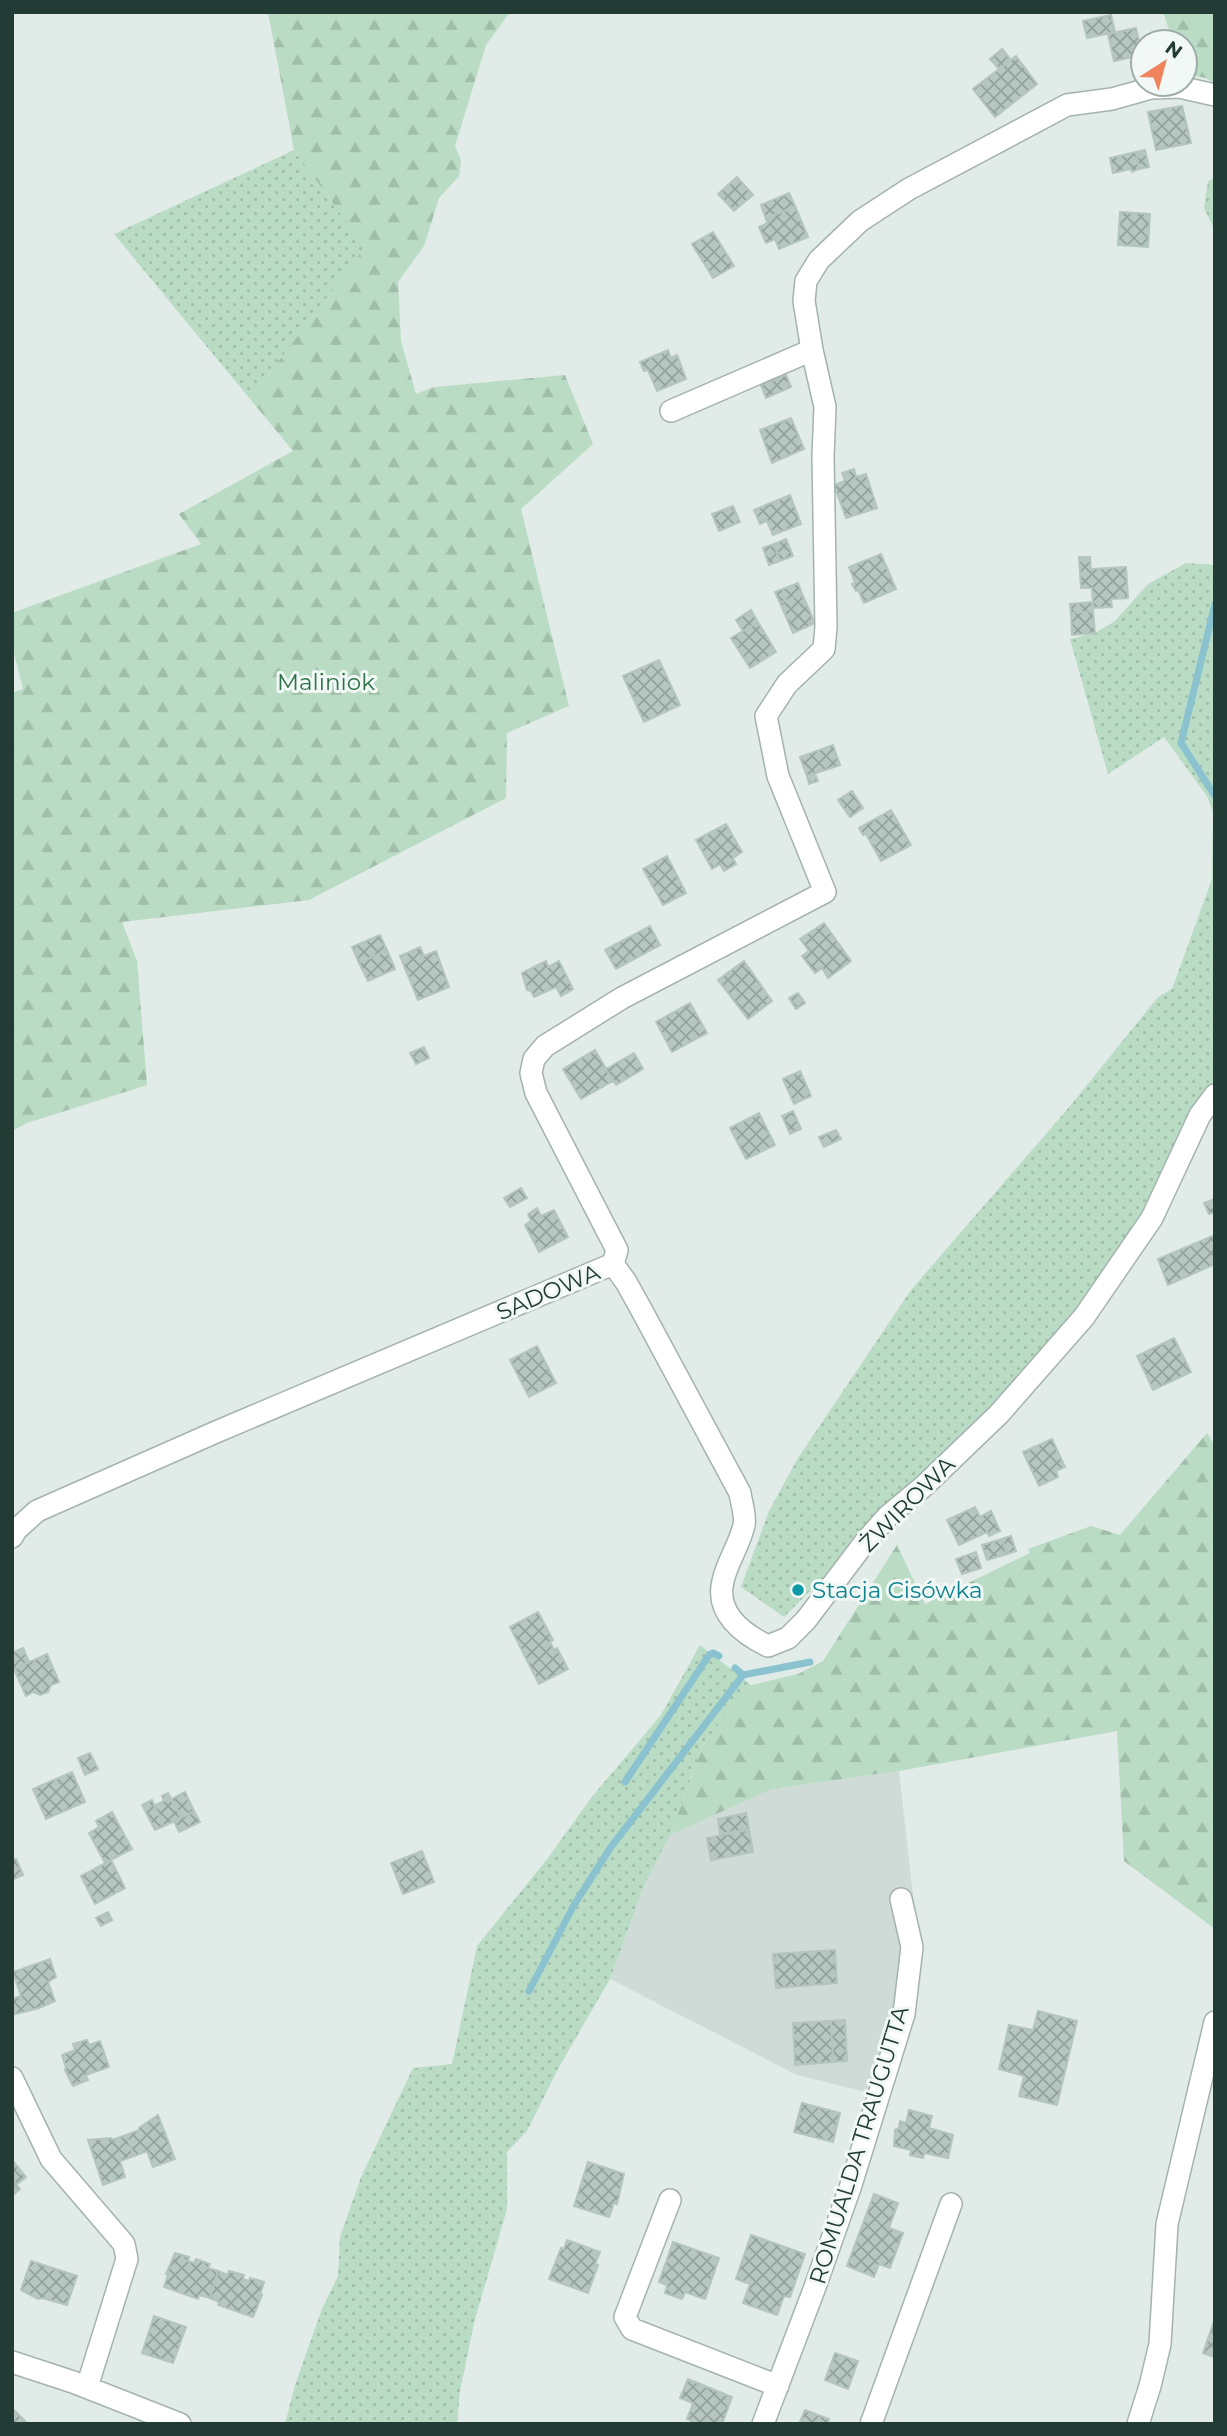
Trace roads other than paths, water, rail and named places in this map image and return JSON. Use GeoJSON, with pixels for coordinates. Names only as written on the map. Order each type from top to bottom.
{"type":"FeatureCollection","features":[{"type":"Feature","properties":{"kind":"street"},"geometry":{"type":"LineString","coordinates":[[671,411],[812,350],[804,302],[806,281],[819,260],[860,222],[909,189],[1068,105],[1112,99],[1151,88],[1180,87],[1215,95]]}},
{"type":"Feature","properties":{"kind":"street","name":"SADOWA"},"geometry":{"type":"LineString","coordinates":[[12,1536],[37,1511],[613,1264],[617,1250],[536,1093],[531,1073],[534,1059],[545,1046],[564,1032],[622,998],[825,892],[778,776],[766,716],[787,684],[824,649],[825,407],[812,350]]}},
{"type":"Feature","properties":{"kind":"street","name":"ŻWIROWA"},"geometry":{"type":"LineString","coordinates":[[613,1264],[636,1300],[740,1493],[745,1523],[722,1583],[724,1605],[735,1625],[747,1636],[768,1646],[788,1638],[806,1620],[888,1516],[924,1486],[999,1414],[1084,1317],[1152,1218],[1200,1115],[1215,1095]]}},
{"type":"Feature","properties":{"kind":"street","name":"ROMUALDA TRAUGUTTA"},"geometry":{"type":"LineString","coordinates":[[763,2424],[816,2287],[904,2014],[912,1947],[901,1899]]}},
{"type":"Feature","properties":{"kind":"street"},"geometry":{"type":"LineString","coordinates":[[1138,2424],[1160,2344],[1167,2224],[1215,2022]]}},
{"type":"Feature","properties":{"kind":"street"},"geometry":{"type":"LineString","coordinates":[[12,2078],[51,2159],[124,2244],[127,2259],[87,2387]]}},
{"type":"Feature","properties":{"kind":"street"},"geometry":{"type":"LineString","coordinates":[[670,2200],[625,2317],[632,2329],[778,2386]]}},
{"type":"Feature","properties":{"kind":"street"},"geometry":{"type":"LineString","coordinates":[[871,2424],[951,2204]]}},
{"type":"Feature","properties":{"kind":"street"},"geometry":{"type":"LineString","coordinates":[[12,2362],[87,2387],[180,2424]]}},
{"type":"Feature","properties":{"kind":"waterway"},"geometry":{"type":"LineString","coordinates":[[1215,604],[1181,743],[1215,796]]}},
{"type":"Feature","properties":{"kind":"waterway"},"geometry":{"type":"LineString","coordinates":[[625,1782],[709,1655],[713,1653],[719,1656]]}},
{"type":"Feature","properties":{"kind":"waterway"},"geometry":{"type":"LineString","coordinates":[[735,1668],[743,1675],[810,1662]]}},
{"type":"Feature","properties":{"kind":"waterway"},"geometry":{"type":"LineString","coordinates":[[529,1991],[574,1905],[611,1847],[743,1675]]}},
{"type":"Feature","properties":{"kind":"place","name":"Stacja Cisówka"},"geometry":{"type":"Point","coordinates":[798,1590]}},
{"type":"Feature","properties":{"kind":"park label","name":"Maliniok"},"geometry":{"type":"Point","coordinates":[326,682]}}]}
